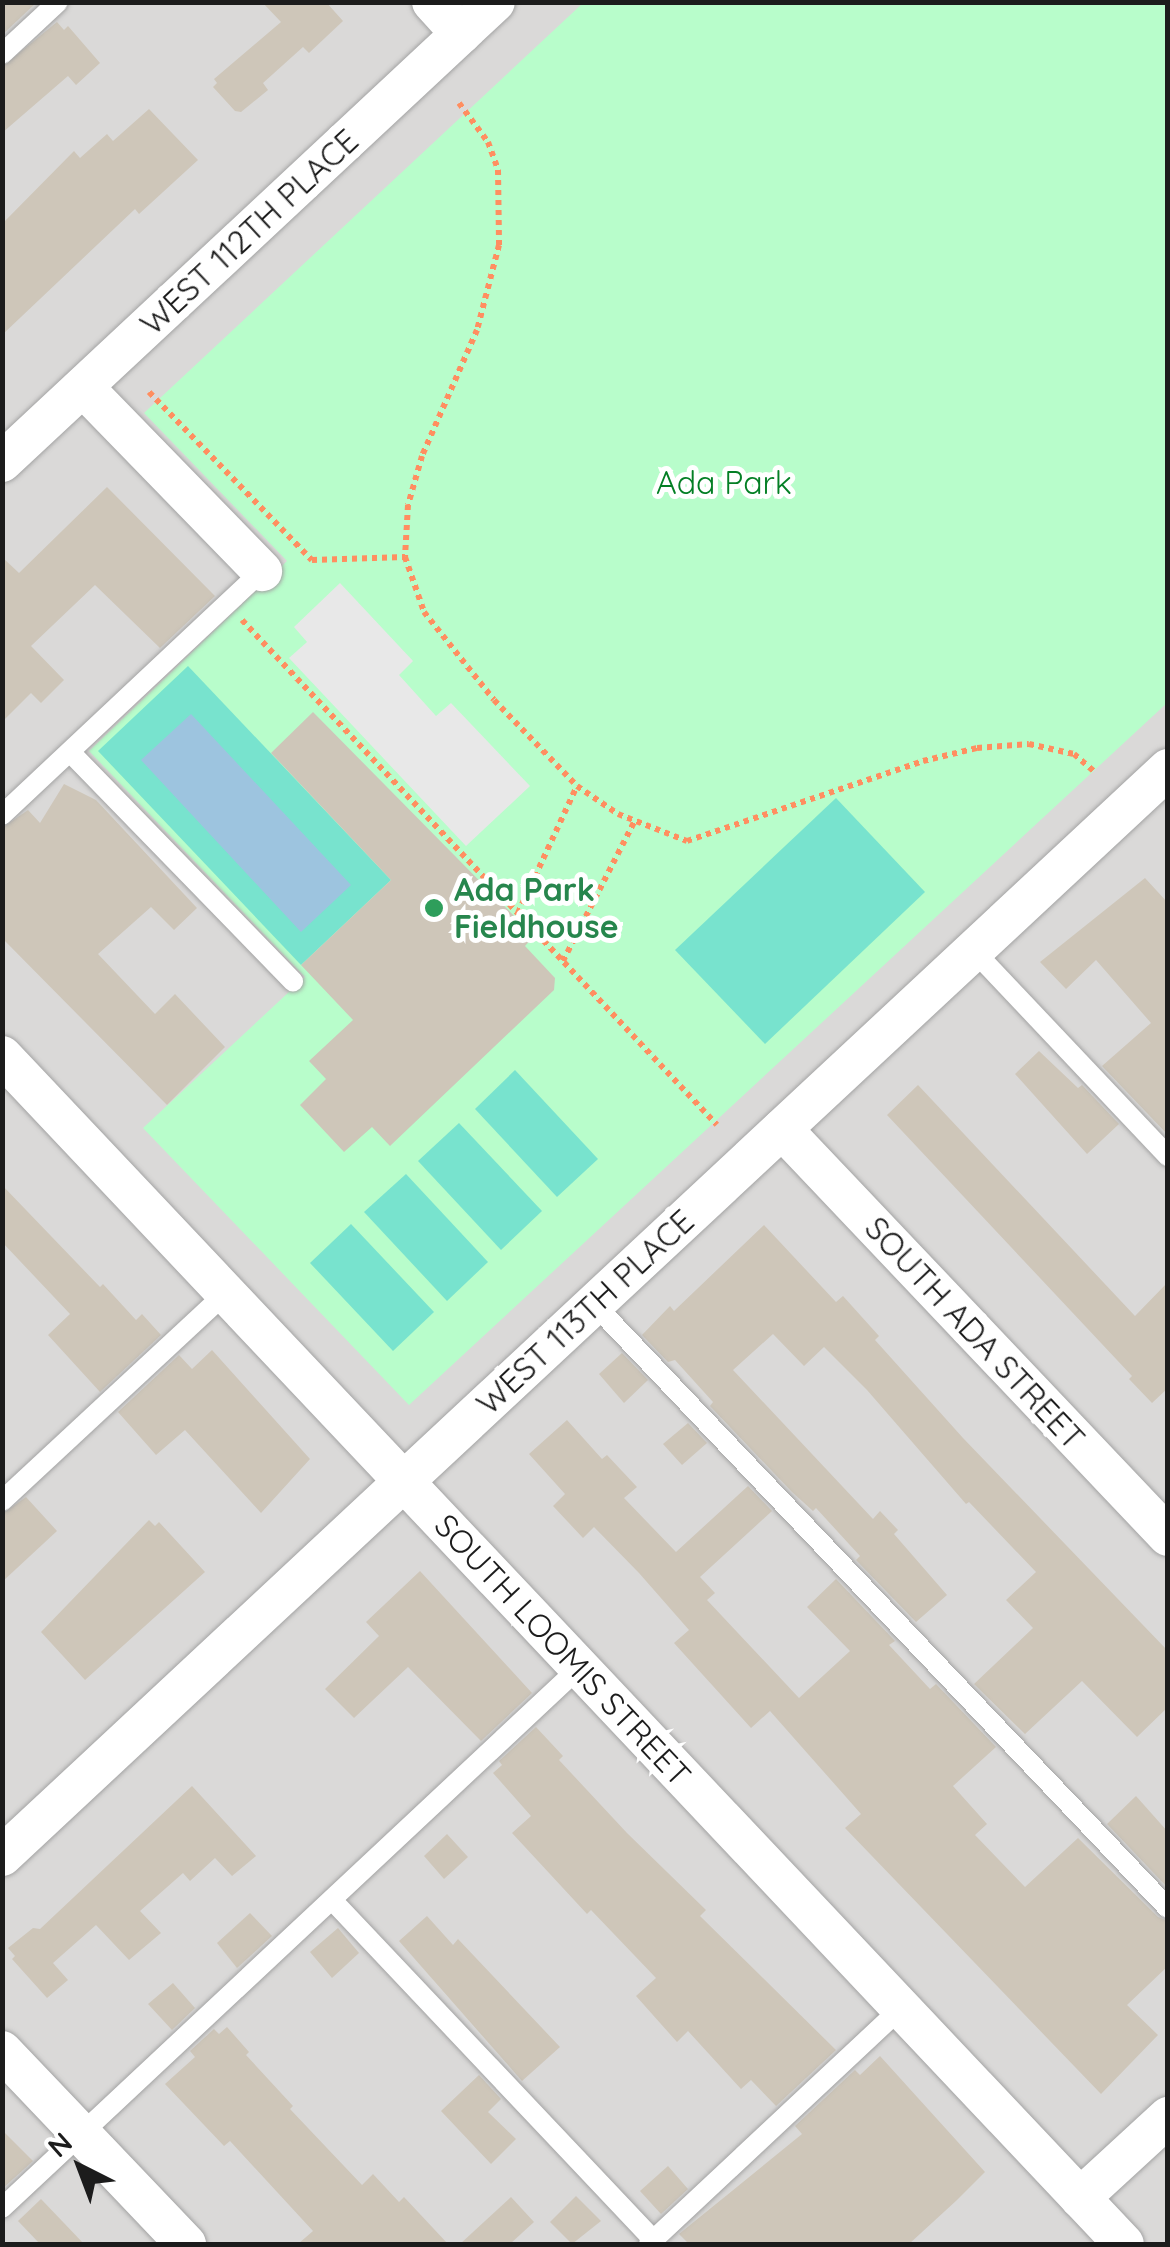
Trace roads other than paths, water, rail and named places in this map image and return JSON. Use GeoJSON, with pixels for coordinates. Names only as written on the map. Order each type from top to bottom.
{"type":"FeatureCollection","features":[{"type":"Feature","properties":{"kind":"street"},"geometry":{"type":"LineString","coordinates":[[432,2],[461,34]]}},
{"type":"Feature","properties":{"kind":"street","name":"WEST 112TH PLACE"},"geometry":{"type":"LineString","coordinates":[[2,462],[495,2]]}},
{"type":"Feature","properties":{"kind":"street"},"geometry":{"type":"LineString","coordinates":[[83,387],[262,572]]}},
{"type":"Feature","properties":{"kind":"street","name":"WEST 113TH PLACE"},"geometry":{"type":"LineString","coordinates":[[2,1856],[973,950],[1164,778]]}},
{"type":"Feature","properties":{"kind":"street","name":"SOUTH LOOMIS STREET"},"geometry":{"type":"LineString","coordinates":[[2,1056],[1124,2244]]}},
{"type":"Feature","properties":{"kind":"street","name":"SOUTH ADA STREET"},"geometry":{"type":"LineString","coordinates":[[782,1129],[1168,1536]]}},
{"type":"Feature","properties":{"kind":"street"},"geometry":{"type":"LineString","coordinates":[[2,2051],[186,2244]]}},
{"type":"Feature","properties":{"kind":"street"},"geometry":{"type":"LineString","coordinates":[[1080,2198],[1168,2117]]}},
{"type":"Feature","properties":{"kind":"lane"},"geometry":{"type":"LineString","coordinates":[[2,54],[58,2]]}},
{"type":"Feature","properties":{"kind":"lane"},"geometry":{"type":"LineString","coordinates":[[2,815],[262,572]]}},
{"type":"Feature","properties":{"kind":"lane"},"geometry":{"type":"LineString","coordinates":[[70,752],[292,981]]}},
{"type":"Feature","properties":{"kind":"lane"},"geometry":{"type":"LineString","coordinates":[[973,950],[1168,1156]]}},
{"type":"Feature","properties":{"kind":"lane"},"geometry":{"type":"LineString","coordinates":[[2,1501],[226,1293]]}},
{"type":"Feature","properties":{"kind":"lane"},"geometry":{"type":"LineString","coordinates":[[594,1304],[1168,1908]]}},
{"type":"Feature","properties":{"kind":"lane"},"geometry":{"type":"LineString","coordinates":[[2,2208],[580,1668]]}},
{"type":"Feature","properties":{"kind":"lane"},"geometry":{"type":"LineString","coordinates":[[332,1900],[652,2242],[902,2008]]}},
{"type":"Feature","properties":{"kind":"place","name":"Ada Park Fieldhouse"},"geometry":{"type":"Point","coordinates":[434,908]}},
{"type":"Feature","properties":{"kind":"park label","name":"Ada Park"},"geometry":{"type":"Point","coordinates":[724,482]}}]}
